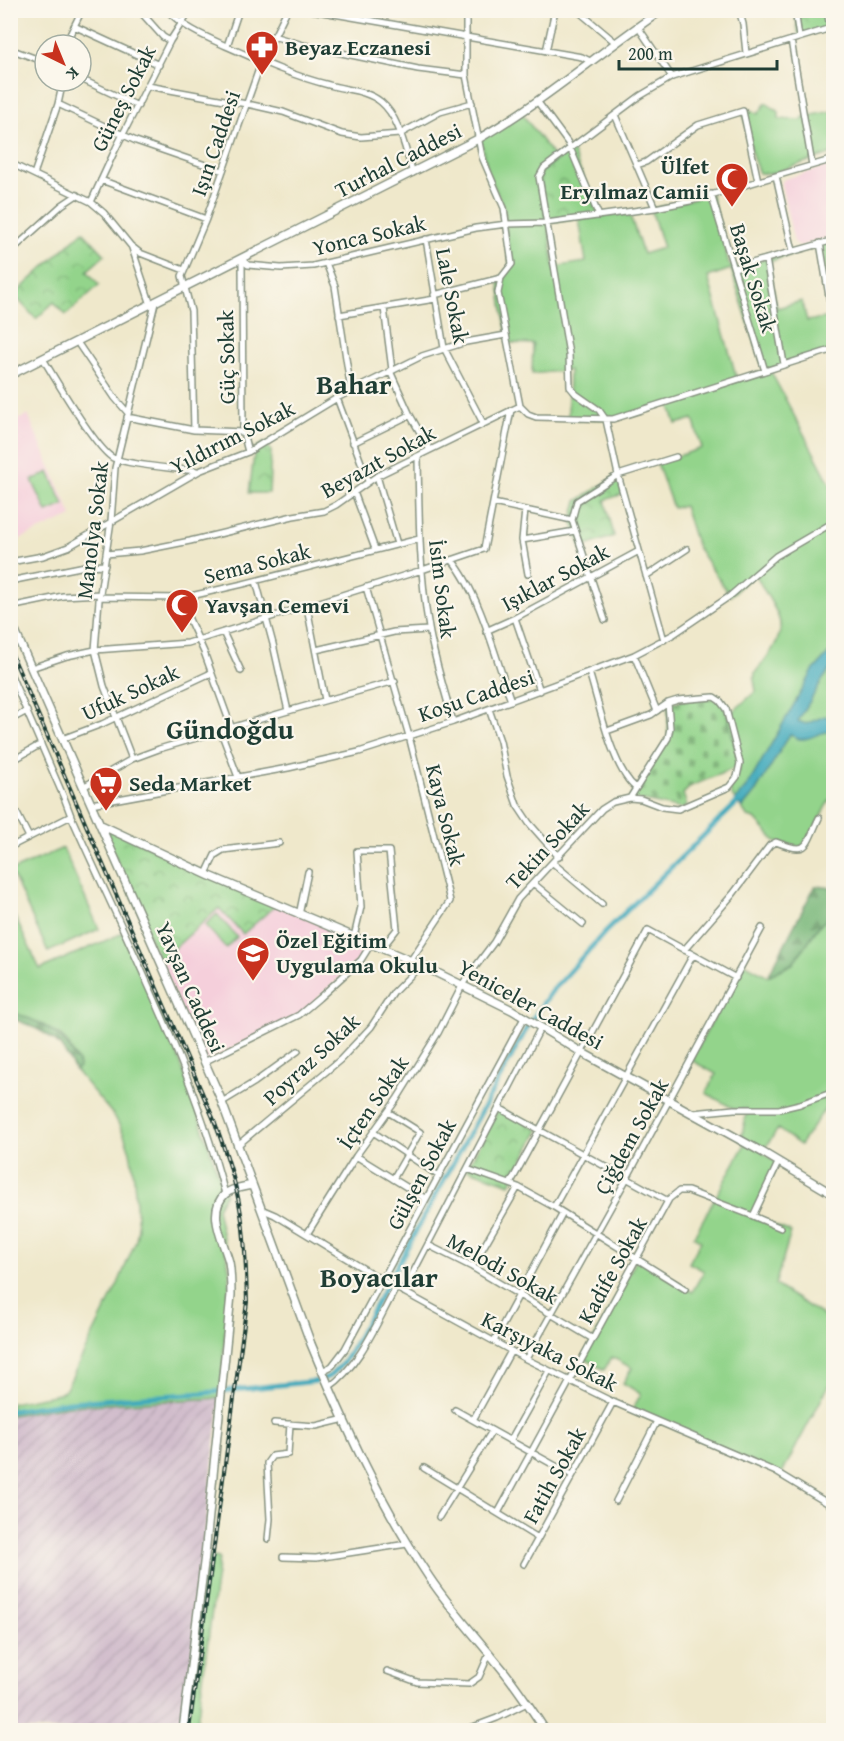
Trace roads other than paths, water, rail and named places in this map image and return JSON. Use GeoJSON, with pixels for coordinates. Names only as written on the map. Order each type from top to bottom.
{"type":"FeatureCollection","features":[{"type":"Feature","properties":{"kind":"street"},"geometry":{"type":"LineString","coordinates":[[10,34],[14,10]]}},
{"type":"Feature","properties":{"kind":"street"},"geometry":{"type":"LineString","coordinates":[[71,33],[82,10]]}},
{"type":"Feature","properties":{"kind":"street"},"geometry":{"type":"LineString","coordinates":[[139,10],[163,37],[170,41]]}},
{"type":"Feature","properties":{"kind":"street"},"geometry":{"type":"LineString","coordinates":[[167,10],[181,23],[261,63],[372,96],[386,107],[400,134],[413,173]]}},
{"type":"Feature","properties":{"kind":"street","name":"Güneş Sokak"},"geometry":{"type":"LineString","coordinates":[[91,202],[170,41],[190,10]]}},
{"type":"Feature","properties":{"kind":"street"},"geometry":{"type":"LineString","coordinates":[[227,46],[239,10]]}},
{"type":"Feature","properties":{"kind":"street","name":"Işın Caddesi"},"geometry":{"type":"LineString","coordinates":[[194,430],[191,311],[182,279],[206,219],[261,63],[287,10]]}},
{"type":"Feature","properties":{"kind":"street"},"geometry":{"type":"LineString","coordinates":[[311,10],[582,57],[590,61]]}},
{"type":"Feature","properties":{"kind":"street"},"geometry":{"type":"LineString","coordinates":[[466,10],[466,75],[483,162],[501,199],[512,264],[501,278],[498,293],[520,406],[528,414],[536,417],[606,420],[631,415],[834,349]]}},
{"type":"Feature","properties":{"kind":"street"},"geometry":{"type":"LineString","coordinates":[[546,51],[555,10]]}},
{"type":"Feature","properties":{"kind":"street"},"geometry":{"type":"LineString","coordinates":[[577,10],[615,42]]}},
{"type":"Feature","properties":{"kind":"street"},"geometry":{"type":"LineString","coordinates":[[645,10],[651,18]]}},
{"type":"Feature","properties":{"kind":"street","name":"Turhal Caddesi"},"geometry":{"type":"LineString","coordinates":[[10,375],[242,261],[480,138],[537,101],[662,10]]}},
{"type":"Feature","properties":{"kind":"street"},"geometry":{"type":"LineString","coordinates":[[739,10],[746,53]]}},
{"type":"Feature","properties":{"kind":"street"},"geometry":{"type":"LineString","coordinates":[[795,10],[799,37]]}},
{"type":"Feature","properties":{"kind":"street"},"geometry":{"type":"LineString","coordinates":[[827,10],[832,27],[834,51]]}},
{"type":"Feature","properties":{"kind":"street"},"geometry":{"type":"LineString","coordinates":[[74,26],[159,65]]}},
{"type":"Feature","properties":{"kind":"street"},"geometry":{"type":"LineString","coordinates":[[638,27],[672,76]]}},
{"type":"Feature","properties":{"kind":"street"},"geometry":{"type":"LineString","coordinates":[[664,640],[618,475],[606,420],[599,410],[570,387],[568,354],[539,177],[544,168],[648,91],[672,76],[832,27]]}},
{"type":"Feature","properties":{"kind":"street"},"geometry":{"type":"LineString","coordinates":[[273,36],[313,47],[442,74],[466,75]]}},
{"type":"Feature","properties":{"kind":"street"},"geometry":{"type":"LineString","coordinates":[[791,40],[812,165]]}},
{"type":"Feature","properties":{"kind":"street"},"geometry":{"type":"LineString","coordinates":[[10,49],[33,58]]}},
{"type":"Feature","properties":{"kind":"street"},"geometry":{"type":"LineString","coordinates":[[93,85],[138,106]]}},
{"type":"Feature","properties":{"kind":"street"},"geometry":{"type":"LineString","coordinates":[[148,86],[283,112],[342,134],[373,137],[400,134],[440,112],[472,103]]}},
{"type":"Feature","properties":{"kind":"street"},"geometry":{"type":"LineString","coordinates":[[34,174],[60,93]]}},
{"type":"Feature","properties":{"kind":"street"},"geometry":{"type":"LineString","coordinates":[[537,101],[571,148],[599,216]]}},
{"type":"Feature","properties":{"kind":"street"},"geometry":{"type":"LineString","coordinates":[[58,104],[122,135],[223,171]]}},
{"type":"Feature","properties":{"kind":"street"},"geometry":{"type":"LineString","coordinates":[[637,165],[646,162],[698,125],[743,111],[758,181]]}},
{"type":"Feature","properties":{"kind":"street"},"geometry":{"type":"LineString","coordinates":[[615,115],[655,208]]}},
{"type":"Feature","properties":{"kind":"street","name":"Yonca Sokak"},"geometry":{"type":"LineString","coordinates":[[242,261],[248,265],[281,268],[326,263],[476,228],[546,223],[655,208],[834,159]]}},
{"type":"Feature","properties":{"kind":"street"},"geometry":{"type":"LineString","coordinates":[[10,163],[91,202],[140,253],[184,270]]}},
{"type":"Feature","properties":{"kind":"street"},"geometry":{"type":"LineString","coordinates":[[776,176],[793,251]]}},
{"type":"Feature","properties":{"kind":"street"},"geometry":{"type":"LineString","coordinates":[[101,180],[206,219]]}},
{"type":"Feature","properties":{"kind":"street","name":"Başak Sokak"},"geometry":{"type":"LineString","coordinates":[[711,194],[765,371]]}},
{"type":"Feature","properties":{"kind":"street"},"geometry":{"type":"LineString","coordinates":[[10,252],[62,205],[77,195]]}},
{"type":"Feature","properties":{"kind":"street","name":"Lale Sokak"},"geometry":{"type":"LineString","coordinates":[[426,239],[444,348],[483,423]]}},
{"type":"Feature","properties":{"kind":"street"},"geometry":{"type":"LineString","coordinates":[[734,268],[834,240]]}},
{"type":"Feature","properties":{"kind":"street"},"geometry":{"type":"LineString","coordinates":[[820,243],[834,326]]}},
{"type":"Feature","properties":{"kind":"street"},"geometry":{"type":"LineString","coordinates":[[131,246],[153,304]]}},
{"type":"Feature","properties":{"kind":"street"},"geometry":{"type":"LineString","coordinates":[[766,259],[784,364]]}},
{"type":"Feature","properties":{"kind":"street","name":"Güç Sokak"},"geometry":{"type":"LineString","coordinates":[[242,261],[243,432],[248,452]]}},
{"type":"Feature","properties":{"kind":"street"},"geometry":{"type":"LineString","coordinates":[[326,263],[334,280],[351,391]]}},
{"type":"Feature","properties":{"kind":"street"},"geometry":{"type":"LineString","coordinates":[[339,315],[435,297],[501,278]]}},
{"type":"Feature","properties":{"kind":"street","name":"Manolya Sokak"},"geometry":{"type":"LineString","coordinates":[[132,759],[99,671],[95,650],[117,459],[153,304]]}},
{"type":"Feature","properties":{"kind":"street"},"geometry":{"type":"LineString","coordinates":[[384,308],[391,371],[410,415],[430,450]]}},
{"type":"Feature","properties":{"kind":"street","name":"Turhal Caddesi"},"geometry":{"type":"LineString","coordinates":[[10,381],[133,314]]}},
{"type":"Feature","properties":{"kind":"street","name":"Yıldırım Sokak"},"geometry":{"type":"LineString","coordinates":[[10,562],[43,556],[68,547],[199,471],[248,452],[337,398],[391,371],[444,348],[506,335]]}},
{"type":"Feature","properties":{"kind":"street"},"geometry":{"type":"LineString","coordinates":[[79,345],[128,415],[194,430],[243,432]]}},
{"type":"Feature","properties":{"kind":"street"},"geometry":{"type":"LineString","coordinates":[[45,362],[95,438],[111,456],[117,459],[199,471]]}},
{"type":"Feature","properties":{"kind":"street"},"geometry":{"type":"LineString","coordinates":[[337,398],[368,481]]}},
{"type":"Feature","properties":{"kind":"street","name":"Beyazıt Sokak"},"geometry":{"type":"LineString","coordinates":[[106,554],[140,551],[324,511],[377,476],[520,406]]}},
{"type":"Feature","properties":{"kind":"street"},"geometry":{"type":"LineString","coordinates":[[31,668],[67,656],[95,650],[178,644],[197,640],[484,549],[511,410]]}},
{"type":"Feature","properties":{"kind":"street"},"geometry":{"type":"LineString","coordinates":[[353,443],[410,415]]}},
{"type":"Feature","properties":{"kind":"street","name":"İsim Sokak"},"geometry":{"type":"LineString","coordinates":[[418,457],[419,539],[429,630],[453,722]]}},
{"type":"Feature","properties":{"kind":"street"},"geometry":{"type":"LineString","coordinates":[[605,620],[572,520],[579,499],[618,475],[676,457]]}},
{"type":"Feature","properties":{"kind":"street"},"geometry":{"type":"LineString","coordinates":[[377,476],[397,544]]}},
{"type":"Feature","properties":{"kind":"street"},"geometry":{"type":"LineString","coordinates":[[354,492],[375,549]]}},
{"type":"Feature","properties":{"kind":"street"},"geometry":{"type":"LineString","coordinates":[[493,503],[572,520]]}},
{"type":"Feature","properties":{"kind":"street"},"geometry":{"type":"LineString","coordinates":[[525,510],[522,540],[528,574]]}},
{"type":"Feature","properties":{"kind":"street","name":"Koşu Caddesi"},"geometry":{"type":"LineString","coordinates":[[91,804],[332,759],[453,722],[540,691],[634,655],[664,640],[730,596],[776,556],[834,522]]}},
{"type":"Feature","properties":{"kind":"street"},"geometry":{"type":"LineString","coordinates":[[522,540],[575,531]]}},
{"type":"Feature","properties":{"kind":"street","name":"Sema Sokak"},"geometry":{"type":"LineString","coordinates":[[10,607],[63,596],[182,598],[419,539]]}},
{"type":"Feature","properties":{"kind":"street"},"geometry":{"type":"LineString","coordinates":[[646,576],[687,549]]}},
{"type":"Feature","properties":{"kind":"street","name":"Işıklar Sokak"},"geometry":{"type":"LineString","coordinates":[[486,631],[515,618],[639,551]]}},
{"type":"Feature","properties":{"kind":"street","name":"Işıklar Sokak"},"geometry":{"type":"LineString","coordinates":[[452,560],[463,576],[511,701]]}},
{"type":"Feature","properties":{"kind":"street"},"geometry":{"type":"LineString","coordinates":[[10,581],[75,568],[105,565]]}},
{"type":"Feature","properties":{"kind":"street"},"geometry":{"type":"LineString","coordinates":[[256,581],[288,711]]}},
{"type":"Feature","properties":{"kind":"street","name":"Kaya Sokak"},"geometry":{"type":"LineString","coordinates":[[366,587],[410,736],[450,901],[411,960]]}},
{"type":"Feature","properties":{"kind":"street"},"geometry":{"type":"LineString","coordinates":[[182,598],[183,606],[231,729]]}},
{"type":"Feature","properties":{"kind":"street"},"geometry":{"type":"LineString","coordinates":[[307,607],[325,700]]}},
{"type":"Feature","properties":{"kind":"street"},"geometry":{"type":"LineString","coordinates":[[515,618],[540,691]]}},
{"type":"Feature","properties":{"kind":"street","name":"Yavşan Caddesi"},"geometry":{"type":"LineString","coordinates":[[10,620],[222,1102],[325,1378],[381,1495],[407,1544],[430,1579],[526,1703],[544,1731]]}},
{"type":"Feature","properties":{"kind":"street"},"geometry":{"type":"LineString","coordinates":[[316,650],[381,635],[429,630]]}},
{"type":"Feature","properties":{"kind":"street"},"geometry":{"type":"LineString","coordinates":[[223,632],[241,671]]}},
{"type":"Feature","properties":{"kind":"street"},"geometry":{"type":"LineString","coordinates":[[634,655],[657,711]]}},
{"type":"Feature","properties":{"kind":"street"},"geometry":{"type":"LineString","coordinates":[[590,672],[618,764],[636,788]]}},
{"type":"Feature","properties":{"kind":"street"},"geometry":{"type":"LineString","coordinates":[[10,673],[176,1050],[210,1141],[225,1194]]}},
{"type":"Feature","properties":{"kind":"street","name":"Ufuk Sokak"},"geometry":{"type":"LineString","coordinates":[[62,739],[211,673]]}},
{"type":"Feature","properties":{"kind":"street"},"geometry":{"type":"LineString","coordinates":[[83,787],[132,759],[394,681]]}},
{"type":"Feature","properties":{"kind":"street"},"geometry":{"type":"LineString","coordinates":[[608,731],[651,716],[668,703],[708,696],[716,698],[722,702],[727,711],[740,763],[737,777],[725,789],[682,809],[667,808],[641,799],[630,798],[670,733],[668,703]]}},
{"type":"Feature","properties":{"kind":"street"},"geometry":{"type":"LineString","coordinates":[[489,709],[517,805],[529,823],[559,857]]}},
{"type":"Feature","properties":{"kind":"street"},"geometry":{"type":"LineString","coordinates":[[10,720],[27,711]]}},
{"type":"Feature","properties":{"kind":"street"},"geometry":{"type":"LineString","coordinates":[[221,732],[238,777]]}},
{"type":"Feature","properties":{"kind":"street"},"geometry":{"type":"LineString","coordinates":[[10,762],[41,744]]}},
{"type":"Feature","properties":{"kind":"street","name":"Tekin Sokak"},"geometry":{"type":"LineString","coordinates":[[462,987],[494,942],[518,899],[602,809],[613,802],[630,798]]}},
{"type":"Feature","properties":{"kind":"street"},"geometry":{"type":"LineString","coordinates":[[10,800],[29,837]]}},
{"type":"Feature","properties":{"kind":"street"},"geometry":{"type":"LineString","coordinates":[[10,846],[71,816]]}},
{"type":"Feature","properties":{"kind":"street"},"geometry":{"type":"LineString","coordinates":[[684,950],[733,894],[770,845],[776,842],[794,849],[802,848],[808,842],[819,818]]}},
{"type":"Feature","properties":{"kind":"street","name":"Yeniceler Caddesi"},"geometry":{"type":"LineString","coordinates":[[101,825],[299,915],[422,965],[526,1019],[834,1195]]}},
{"type":"Feature","properties":{"kind":"street"},"geometry":{"type":"LineString","coordinates":[[206,874],[215,855],[223,850],[279,843]]}},
{"type":"Feature","properties":{"kind":"street"},"geometry":{"type":"LineString","coordinates":[[354,937],[361,907],[357,851],[389,851],[397,929],[382,948]]}},
{"type":"Feature","properties":{"kind":"street"},"geometry":{"type":"LineString","coordinates":[[553,863],[602,904]]}},
{"type":"Feature","properties":{"kind":"street"},"geometry":{"type":"LineString","coordinates":[[299,915],[308,872]]}},
{"type":"Feature","properties":{"kind":"street"},"geometry":{"type":"LineString","coordinates":[[533,883],[584,924]]}},
{"type":"Feature","properties":{"kind":"street","name":"Çiğdem Sokak"},"geometry":{"type":"LineString","coordinates":[[526,1359],[762,928]]}},
{"type":"Feature","properties":{"kind":"street"},"geometry":{"type":"LineString","coordinates":[[510,1184],[648,930],[736,978]]}},
{"type":"Feature","properties":{"kind":"street"},"geometry":{"type":"LineString","coordinates":[[204,1062],[299,1015],[361,960],[371,944]]}},
{"type":"Feature","properties":{"kind":"street"},"geometry":{"type":"LineString","coordinates":[[554,1207],[693,955]]}},
{"type":"Feature","properties":{"kind":"street","name":"Poyraz Sokak"},"geometry":{"type":"LineString","coordinates":[[239,1144],[340,1060],[371,1027],[394,992],[422,965]]}},
{"type":"Feature","properties":{"kind":"street","name":"İçten Sokak"},"geometry":{"type":"LineString","coordinates":[[307,1234],[438,1033],[462,987]]}},
{"type":"Feature","properties":{"kind":"street","name":"Gülşen Sokak"},"geometry":{"type":"LineString","coordinates":[[325,1378],[384,1281],[426,1199],[526,1019]]}},
{"type":"Feature","properties":{"kind":"street"},"geometry":{"type":"LineString","coordinates":[[403,1292],[499,1108],[538,1026]]}},
{"type":"Feature","properties":{"kind":"street"},"geometry":{"type":"LineString","coordinates":[[222,1102],[298,1051]]}},
{"type":"Feature","properties":{"kind":"street"},"geometry":{"type":"LineString","coordinates":[[692,1113],[734,1109],[779,1109],[834,1092]]}},
{"type":"Feature","properties":{"kind":"street"},"geometry":{"type":"LineString","coordinates":[[499,1108],[668,1201],[677,1192],[688,1191],[781,1228]]}},
{"type":"Feature","properties":{"kind":"street"},"geometry":{"type":"LineString","coordinates":[[388,1112],[420,1132],[393,1179]]}},
{"type":"Feature","properties":{"kind":"street"},"geometry":{"type":"LineString","coordinates":[[373,1132],[439,1176]]}},
{"type":"Feature","properties":{"kind":"street"},"geometry":{"type":"LineString","coordinates":[[356,1156],[426,1199]]}},
{"type":"Feature","properties":{"kind":"street"},"geometry":{"type":"LineString","coordinates":[[753,1216],[778,1163]]}},
{"type":"Feature","properties":{"kind":"street"},"geometry":{"type":"LineString","coordinates":[[467,1169],[518,1187],[685,1289]]}},
{"type":"Feature","properties":{"kind":"street"},"geometry":{"type":"LineString","coordinates":[[183,1731],[205,1555],[231,1295],[229,1264],[216,1217],[218,1204],[225,1194],[236,1188],[252,1185]]}},
{"type":"Feature","properties":{"kind":"street"},"geometry":{"type":"LineString","coordinates":[[472,1267],[518,1187]]}},
{"type":"Feature","properties":{"kind":"street","name":"Kadife Sokak"},"geometry":{"type":"LineString","coordinates":[[498,1513],[668,1201]]}},
{"type":"Feature","properties":{"kind":"street","name":"Karşıyaka Sokak"},"geometry":{"type":"LineString","coordinates":[[260,1208],[393,1287],[549,1371],[613,1402],[776,1472],[834,1507]]}},
{"type":"Feature","properties":{"kind":"street"},"geometry":{"type":"LineString","coordinates":[[494,1341],[563,1213]]}},
{"type":"Feature","properties":{"kind":"street","name":"Melodi Sokak"},"geometry":{"type":"LineString","coordinates":[[428,1245],[472,1267],[593,1338]]}},
{"type":"Feature","properties":{"kind":"street"},"geometry":{"type":"LineString","coordinates":[[325,1378],[342,1376],[358,1356],[393,1287]]}},
{"type":"Feature","properties":{"kind":"street"},"geometry":{"type":"LineString","coordinates":[[473,1420],[511,1350]]}},
{"type":"Feature","properties":{"kind":"street"},"geometry":{"type":"LineString","coordinates":[[510,1441],[549,1371]]}},
{"type":"Feature","properties":{"kind":"street","name":"Fatih Sokak"},"geometry":{"type":"LineString","coordinates":[[524,1564],[613,1402]]}},
{"type":"Feature","properties":{"kind":"street"},"geometry":{"type":"LineString","coordinates":[[455,1410],[573,1475]]}},
{"type":"Feature","properties":{"kind":"street"},"geometry":{"type":"LineString","coordinates":[[274,1423],[316,1426],[345,1419]]}},
{"type":"Feature","properties":{"kind":"street"},"geometry":{"type":"LineString","coordinates":[[616,1501],[657,1421]]}},
{"type":"Feature","properties":{"kind":"street"},"geometry":{"type":"LineString","coordinates":[[268,1539],[270,1519],[267,1462],[272,1456],[288,1455],[290,1424]]}},
{"type":"Feature","properties":{"kind":"street"},"geometry":{"type":"LineString","coordinates":[[439,1517],[492,1431]]}},
{"type":"Feature","properties":{"kind":"street"},"geometry":{"type":"LineString","coordinates":[[424,1468],[538,1538]]}},
{"type":"Feature","properties":{"kind":"street"},"geometry":{"type":"LineString","coordinates":[[283,1557],[316,1558],[407,1544]]}},
{"type":"Feature","properties":{"kind":"street"},"geometry":{"type":"LineString","coordinates":[[387,1671],[417,1682],[469,1684],[479,1677],[489,1654]]}},
{"type":"Feature","properties":{"kind":"street"},"geometry":{"type":"LineString","coordinates":[[465,1731],[526,1703]]}},
{"type":"Feature","properties":{"kind":"water"},"geometry":{"type":"Polygon","coordinates":[[[833,649],[833,666],[798,721],[806,724],[825,716],[833,719],[833,732],[824,732],[803,739],[790,734],[756,791],[742,808],[735,800],[748,785],[813,671],[833,649]]]}},
{"type":"Feature","properties":{"kind":"waterway"},"geometry":{"type":"LineString","coordinates":[[10,1411],[70,1402],[204,1393],[318,1381],[330,1376],[350,1352],[528,1026],[551,992],[605,932],[742,798]]}},
{"type":"Feature","properties":{"kind":"railway"},"geometry":{"type":"LineString","coordinates":[[10,650],[214,1120],[233,1178],[241,1214],[247,1302],[189,1730]]}},
{"type":"Feature","properties":{"kind":"place","name":"Beyaz Eczanesi"},"geometry":{"type":"Point","coordinates":[262,76]}},
{"type":"Feature","properties":{"kind":"place","name":"Ülfet Eryılmaz Camii"},"geometry":{"type":"Point","coordinates":[732,208]}},
{"type":"Feature","properties":{"kind":"place","name":"Yavşan Cemevi"},"geometry":{"type":"Point","coordinates":[182,634]}},
{"type":"Feature","properties":{"kind":"place","name":"Seda Market"},"geometry":{"type":"Point","coordinates":[106,812]}},
{"type":"Feature","properties":{"kind":"place","name":"Özel Eğitim Uygulama Okulu"},"geometry":{"type":"Point","coordinates":[253,982]}},
{"type":"Feature","properties":{"kind":"district","name":"Bahar"},"geometry":{"type":"Point","coordinates":[354,384]}},
{"type":"Feature","properties":{"kind":"district","name":"Gündoğdu"},"geometry":{"type":"Point","coordinates":[230,729]}},
{"type":"Feature","properties":{"kind":"district","name":"Boyacılar"},"geometry":{"type":"Point","coordinates":[379,1277]}}]}
